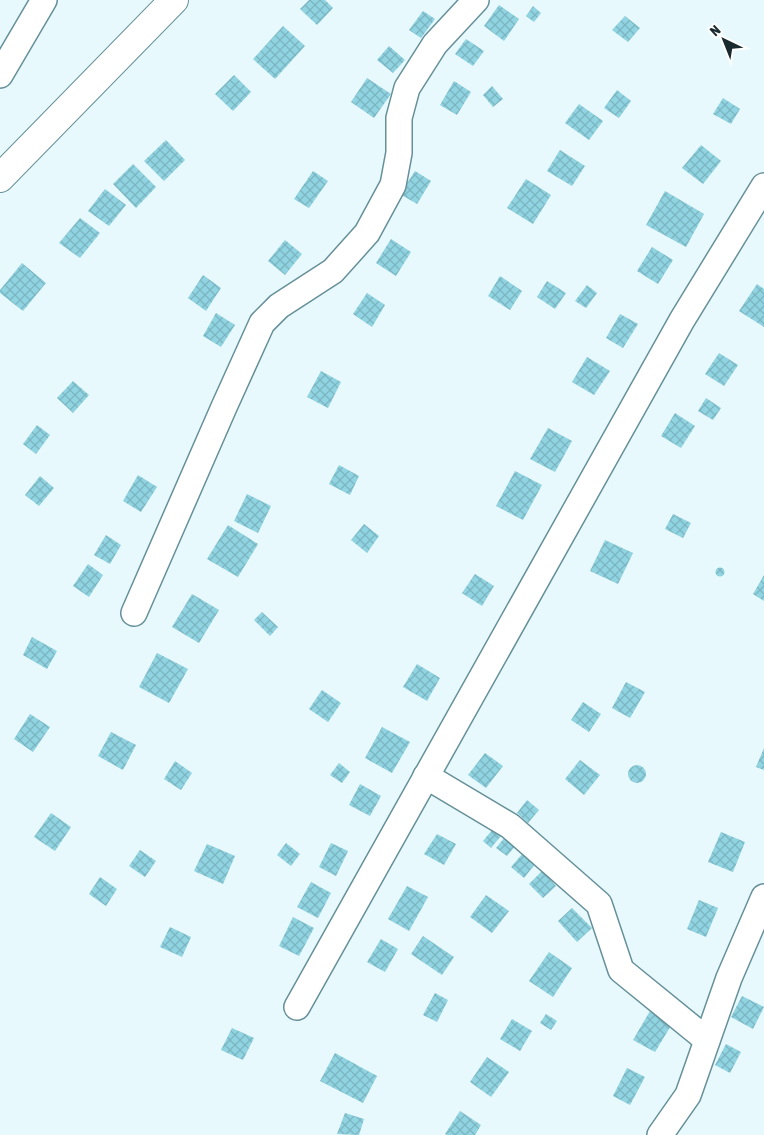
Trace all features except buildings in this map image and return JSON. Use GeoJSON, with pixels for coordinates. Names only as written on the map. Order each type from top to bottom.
{"type":"FeatureCollection","features":[{"type":"Feature","properties":{"kind":"main road"},"geometry":{"type":"LineString","coordinates":[[0,178],[174,0]]}},
{"type":"Feature","properties":{"kind":"street"},"geometry":{"type":"LineString","coordinates":[[0,75],[44,0]]}},
{"type":"Feature","properties":{"kind":"street"},"geometry":{"type":"LineString","coordinates":[[134,613],[262,323],[279,306],[333,271],[367,233],[393,185],[399,153],[399,118],[407,88],[435,44],[476,0]]}},
{"type":"Feature","properties":{"kind":"street"},"geometry":{"type":"LineString","coordinates":[[297,1007],[682,320],[764,186]]}},
{"type":"Feature","properties":{"kind":"street"},"geometry":{"type":"LineString","coordinates":[[426,776],[510,826],[599,904],[621,970],[707,1040]]}},
{"type":"Feature","properties":{"kind":"street"},"geometry":{"type":"LineString","coordinates":[[660,1135],[688,1095],[729,978],[763,902]]}}]}
